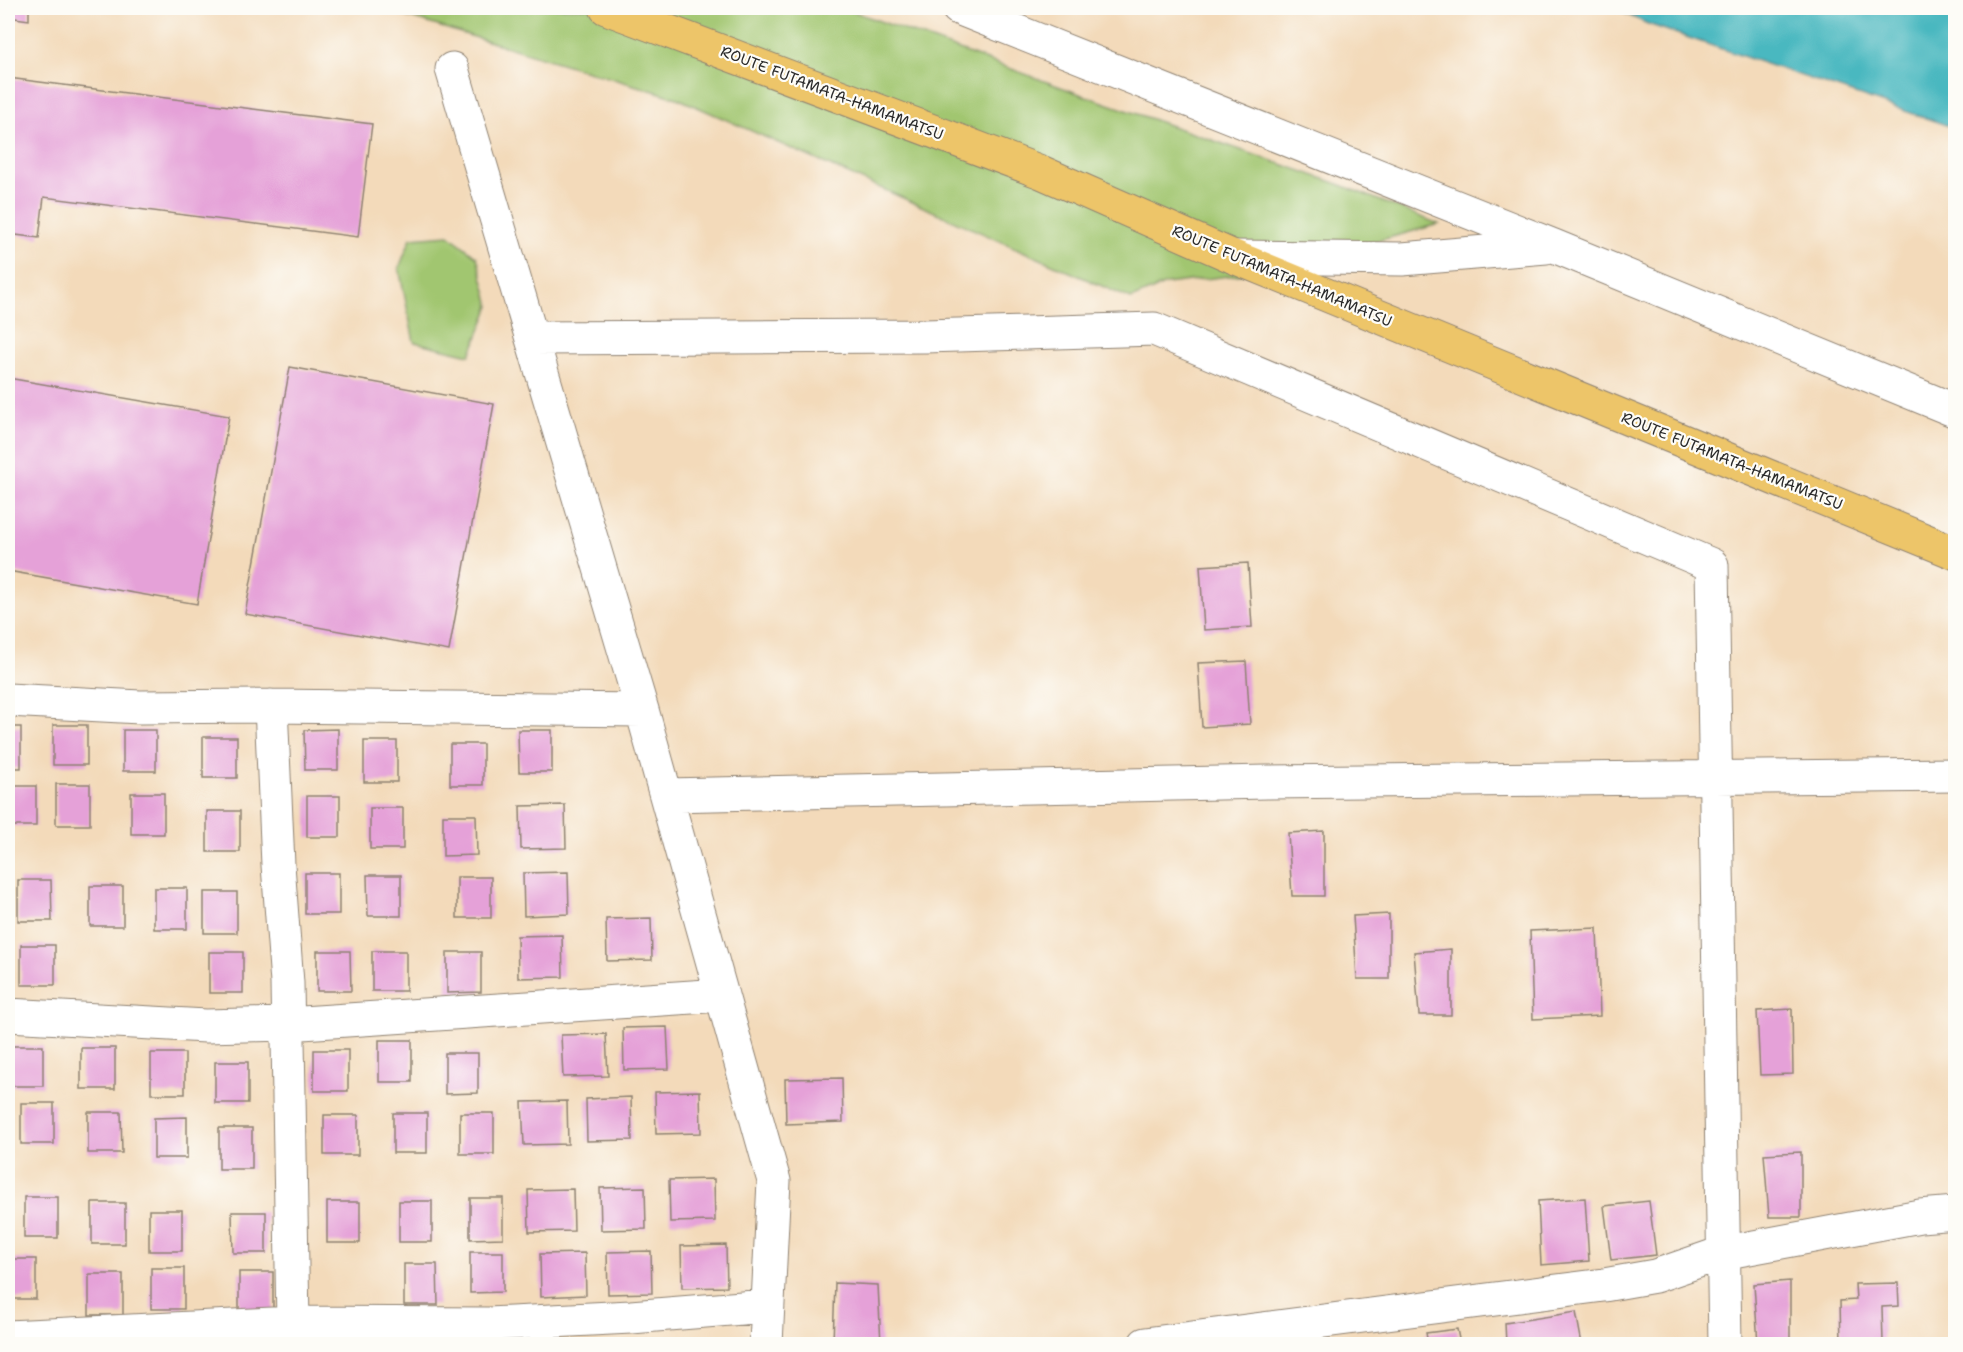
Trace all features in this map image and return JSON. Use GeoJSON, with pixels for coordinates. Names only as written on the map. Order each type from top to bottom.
{"type":"FeatureCollection","features":[{"type":"Feature","properties":{"kind":"main road","name":"ROUTE FUTAMATA-HAMAMATSU"},"geometry":{"type":"LineString","coordinates":[[606,8],[1041,172],[1234,257],[1956,553]]}},
{"type":"Feature","properties":{"kind":"street"},"geometry":{"type":"LineString","coordinates":[[958,8],[1554,246],[1956,411]]}},
{"type":"Feature","properties":{"kind":"street"},"geometry":{"type":"LineString","coordinates":[[452,69],[667,795],[774,1181],[766,1344]]}},
{"type":"Feature","properties":{"kind":"street"},"geometry":{"type":"LineString","coordinates":[[1234,257],[1402,259],[1554,246]]}},
{"type":"Feature","properties":{"kind":"street"},"geometry":{"type":"LineString","coordinates":[[532,338],[925,336],[1154,329],[1712,565],[1725,1344]]}},
{"type":"Feature","properties":{"kind":"street"},"geometry":{"type":"LineString","coordinates":[[8,700],[140,707],[272,705],[642,710]]}},
{"type":"Feature","properties":{"kind":"street"},"geometry":{"type":"LineString","coordinates":[[272,705],[287,1024],[293,1323]]}},
{"type":"Feature","properties":{"kind":"street"},"geometry":{"type":"LineString","coordinates":[[667,795],[1267,782],[1956,775]]}},
{"type":"Feature","properties":{"kind":"street"},"geometry":{"type":"LineString","coordinates":[[8,1015],[206,1026],[287,1024],[722,995]]}},
{"type":"Feature","properties":{"kind":"street"},"geometry":{"type":"LineString","coordinates":[[1145,1344],[1605,1285],[1655,1276],[1722,1253],[1920,1216],[1956,1213]]}},
{"type":"Feature","properties":{"kind":"street"},"geometry":{"type":"LineString","coordinates":[[8,1337],[293,1323],[489,1324],[767,1306]]}},
{"type":"Feature","properties":{"kind":"green space"},"geometry":{"type":"Polygon","coordinates":[[[378,8],[844,8],[1080,94],[1341,185],[1439,224],[1268,271],[1166,284],[1131,299],[677,98],[378,8]]]}},
{"type":"Feature","properties":{"kind":"green space"},"geometry":{"type":"Polygon","coordinates":[[[449,235],[477,257],[490,306],[470,355],[414,342],[399,268],[411,238],[449,235]]]}},
{"type":"Feature","properties":{"kind":"water"},"geometry":{"type":"Polygon","coordinates":[[[1613,8],[1955,8],[1955,128],[1648,24],[1613,8]]]}},
{"type":"Feature","properties":{"kind":"building"},"geometry":{"type":"Polygon","coordinates":[[[8,8],[29,8],[29,20],[8,17],[8,8]]]}},
{"type":"Feature","properties":{"kind":"building"},"geometry":{"type":"Polygon","coordinates":[[[8,78],[372,124],[358,237],[44,197],[39,238],[8,234],[8,78]]]}},
{"type":"Feature","properties":{"kind":"building"},"geometry":{"type":"Polygon","coordinates":[[[290,367],[494,404],[449,651],[245,614],[290,367]]]}},
{"type":"Feature","properties":{"kind":"building"},"geometry":{"type":"Polygon","coordinates":[[[8,378],[229,416],[197,604],[8,571],[8,378]]]}},
{"type":"Feature","properties":{"kind":"building"},"geometry":{"type":"Polygon","coordinates":[[[1248,563],[1252,627],[1204,630],[1200,566],[1248,563]]]}},
{"type":"Feature","properties":{"kind":"building"},"geometry":{"type":"Polygon","coordinates":[[[1246,661],[1250,724],[1202,727],[1198,663],[1246,661]]]}},
{"type":"Feature","properties":{"kind":"building"},"geometry":{"type":"Polygon","coordinates":[[[53,725],[87,725],[87,765],[53,765],[53,725]]]}},
{"type":"Feature","properties":{"kind":"building"},"geometry":{"type":"Polygon","coordinates":[[[8,727],[21,727],[21,768],[8,768],[8,727]]]}},
{"type":"Feature","properties":{"kind":"building"},"geometry":{"type":"Polygon","coordinates":[[[338,729],[338,770],[305,770],[304,730],[338,729]]]}},
{"type":"Feature","properties":{"kind":"building"},"geometry":{"type":"Polygon","coordinates":[[[123,730],[156,730],[156,771],[123,771],[123,730]]]}},
{"type":"Feature","properties":{"kind":"building"},"geometry":{"type":"Polygon","coordinates":[[[518,730],[552,730],[552,772],[519,772],[518,730]]]}},
{"type":"Feature","properties":{"kind":"building"},"geometry":{"type":"Polygon","coordinates":[[[203,737],[237,737],[237,778],[203,778],[203,737]]]}},
{"type":"Feature","properties":{"kind":"building"},"geometry":{"type":"Polygon","coordinates":[[[364,741],[397,741],[397,782],[364,782],[364,741]]]}},
{"type":"Feature","properties":{"kind":"building"},"geometry":{"type":"Polygon","coordinates":[[[450,744],[483,744],[483,785],[450,785],[450,744]]]}},
{"type":"Feature","properties":{"kind":"building"},"geometry":{"type":"Polygon","coordinates":[[[56,784],[90,784],[90,825],[56,825],[56,784]]]}},
{"type":"Feature","properties":{"kind":"building"},"geometry":{"type":"Polygon","coordinates":[[[8,786],[36,786],[36,826],[8,826],[8,786]]]}},
{"type":"Feature","properties":{"kind":"building"},"geometry":{"type":"Polygon","coordinates":[[[131,793],[164,793],[164,834],[131,834],[131,793]]]}},
{"type":"Feature","properties":{"kind":"building"},"geometry":{"type":"Polygon","coordinates":[[[307,796],[340,796],[340,837],[307,837],[307,796]]]}},
{"type":"Feature","properties":{"kind":"building"},"geometry":{"type":"Polygon","coordinates":[[[565,805],[566,848],[521,849],[520,806],[565,805]]]}},
{"type":"Feature","properties":{"kind":"building"},"geometry":{"type":"Polygon","coordinates":[[[370,808],[403,808],[403,849],[370,849],[370,808]]]}},
{"type":"Feature","properties":{"kind":"building"},"geometry":{"type":"Polygon","coordinates":[[[207,811],[240,811],[240,852],[207,852],[207,811]]]}},
{"type":"Feature","properties":{"kind":"building"},"geometry":{"type":"Polygon","coordinates":[[[443,815],[476,815],[477,855],[443,856],[443,815]]]}},
{"type":"Feature","properties":{"kind":"building"},"geometry":{"type":"Polygon","coordinates":[[[1324,831],[1324,896],[1292,896],[1288,833],[1324,831]]]}},
{"type":"Feature","properties":{"kind":"building"},"geometry":{"type":"Polygon","coordinates":[[[568,872],[569,914],[524,916],[523,873],[568,872]]]}},
{"type":"Feature","properties":{"kind":"building"},"geometry":{"type":"Polygon","coordinates":[[[305,873],[339,873],[339,914],[305,914],[305,873]]]}},
{"type":"Feature","properties":{"kind":"building"},"geometry":{"type":"Polygon","coordinates":[[[367,875],[401,875],[401,916],[368,916],[367,875]]]}},
{"type":"Feature","properties":{"kind":"building"},"geometry":{"type":"Polygon","coordinates":[[[457,877],[491,877],[491,918],[457,918],[457,877]]]}},
{"type":"Feature","properties":{"kind":"building"},"geometry":{"type":"Polygon","coordinates":[[[18,880],[51,880],[52,921],[18,921],[18,880]]]}},
{"type":"Feature","properties":{"kind":"building"},"geometry":{"type":"Polygon","coordinates":[[[90,886],[123,886],[123,926],[90,926],[90,886]]]}},
{"type":"Feature","properties":{"kind":"building"},"geometry":{"type":"Polygon","coordinates":[[[154,888],[187,888],[187,929],[154,929],[154,888]]]}},
{"type":"Feature","properties":{"kind":"building"},"geometry":{"type":"Polygon","coordinates":[[[204,892],[237,892],[237,933],[204,933],[204,892]]]}},
{"type":"Feature","properties":{"kind":"building"},"geometry":{"type":"Polygon","coordinates":[[[1389,914],[1389,979],[1357,979],[1353,916],[1389,914]]]}},
{"type":"Feature","properties":{"kind":"building"},"geometry":{"type":"Polygon","coordinates":[[[651,918],[652,960],[607,961],[606,919],[651,918]]]}},
{"type":"Feature","properties":{"kind":"building"},"geometry":{"type":"Polygon","coordinates":[[[1597,928],[1600,1016],[1533,1019],[1530,931],[1597,928]]]}},
{"type":"Feature","properties":{"kind":"building"},"geometry":{"type":"Polygon","coordinates":[[[562,935],[563,977],[518,978],[517,936],[562,935]]]}},
{"type":"Feature","properties":{"kind":"building"},"geometry":{"type":"Polygon","coordinates":[[[21,945],[55,945],[55,985],[21,985],[21,945]]]}},
{"type":"Feature","properties":{"kind":"building"},"geometry":{"type":"Polygon","coordinates":[[[1451,949],[1451,1015],[1419,1015],[1414,952],[1451,949]]]}},
{"type":"Feature","properties":{"kind":"building"},"geometry":{"type":"Polygon","coordinates":[[[317,951],[350,951],[351,991],[317,991],[317,951]]]}},
{"type":"Feature","properties":{"kind":"building"},"geometry":{"type":"Polygon","coordinates":[[[372,951],[406,951],[406,991],[372,991],[372,951]]]}},
{"type":"Feature","properties":{"kind":"building"},"geometry":{"type":"Polygon","coordinates":[[[209,952],[243,952],[243,993],[209,993],[209,952]]]}},
{"type":"Feature","properties":{"kind":"building"},"geometry":{"type":"Polygon","coordinates":[[[447,952],[481,952],[481,992],[447,993],[447,952]]]}},
{"type":"Feature","properties":{"kind":"building"},"geometry":{"type":"Polygon","coordinates":[[[1792,1009],[1793,1074],[1760,1075],[1757,1011],[1792,1009]]]}},
{"type":"Feature","properties":{"kind":"building"},"geometry":{"type":"Polygon","coordinates":[[[667,1027],[669,1069],[624,1070],[623,1028],[667,1027]]]}},
{"type":"Feature","properties":{"kind":"building"},"geometry":{"type":"Polygon","coordinates":[[[606,1034],[608,1076],[563,1077],[561,1035],[606,1034]]]}},
{"type":"Feature","properties":{"kind":"building"},"geometry":{"type":"Polygon","coordinates":[[[379,1040],[412,1040],[412,1082],[379,1082],[379,1040]]]}},
{"type":"Feature","properties":{"kind":"building"},"geometry":{"type":"Polygon","coordinates":[[[10,1046],[43,1046],[43,1086],[10,1086],[10,1046]]]}},
{"type":"Feature","properties":{"kind":"building"},"geometry":{"type":"Polygon","coordinates":[[[81,1048],[115,1048],[115,1089],[81,1089],[81,1048]]]}},
{"type":"Feature","properties":{"kind":"building"},"geometry":{"type":"Polygon","coordinates":[[[314,1050],[348,1050],[348,1091],[314,1091],[314,1050]]]}},
{"type":"Feature","properties":{"kind":"building"},"geometry":{"type":"Polygon","coordinates":[[[151,1053],[185,1053],[185,1094],[151,1094],[151,1053]]]}},
{"type":"Feature","properties":{"kind":"building"},"geometry":{"type":"Polygon","coordinates":[[[445,1053],[478,1053],[478,1093],[445,1094],[445,1053]]]}},
{"type":"Feature","properties":{"kind":"building"},"geometry":{"type":"Polygon","coordinates":[[[215,1062],[248,1062],[248,1103],[215,1103],[215,1062]]]}},
{"type":"Feature","properties":{"kind":"building"},"geometry":{"type":"Polygon","coordinates":[[[842,1078],[843,1122],[786,1124],[785,1079],[842,1078]]]}},
{"type":"Feature","properties":{"kind":"building"},"geometry":{"type":"Polygon","coordinates":[[[700,1091],[701,1133],[656,1134],[655,1092],[700,1091]]]}},
{"type":"Feature","properties":{"kind":"building"},"geometry":{"type":"Polygon","coordinates":[[[631,1097],[632,1140],[587,1141],[586,1099],[631,1097]]]}},
{"type":"Feature","properties":{"kind":"building"},"geometry":{"type":"Polygon","coordinates":[[[567,1101],[568,1144],[524,1145],[522,1102],[567,1101]]]}},
{"type":"Feature","properties":{"kind":"building"},"geometry":{"type":"Polygon","coordinates":[[[21,1103],[54,1103],[54,1144],[21,1144],[21,1103]]]}},
{"type":"Feature","properties":{"kind":"building"},"geometry":{"type":"Polygon","coordinates":[[[88,1112],[121,1112],[122,1153],[88,1153],[88,1112]]]}},
{"type":"Feature","properties":{"kind":"building"},"geometry":{"type":"Polygon","coordinates":[[[393,1113],[427,1113],[427,1153],[393,1153],[393,1113]]]}},
{"type":"Feature","properties":{"kind":"building"},"geometry":{"type":"Polygon","coordinates":[[[460,1113],[494,1113],[494,1154],[460,1154],[460,1113]]]}},
{"type":"Feature","properties":{"kind":"building"},"geometry":{"type":"Polygon","coordinates":[[[324,1115],[358,1115],[358,1155],[324,1155],[324,1115]]]}},
{"type":"Feature","properties":{"kind":"building"},"geometry":{"type":"Polygon","coordinates":[[[187,1117],[187,1158],[154,1158],[154,1118],[187,1117]]]}},
{"type":"Feature","properties":{"kind":"building"},"geometry":{"type":"Polygon","coordinates":[[[219,1128],[252,1128],[252,1169],[219,1169],[219,1128]]]}},
{"type":"Feature","properties":{"kind":"building"},"geometry":{"type":"Polygon","coordinates":[[[1801,1152],[1801,1217],[1769,1217],[1764,1154],[1801,1152]]]}},
{"type":"Feature","properties":{"kind":"building"},"geometry":{"type":"Polygon","coordinates":[[[714,1179],[715,1221],[670,1222],[669,1180],[714,1179]]]}},
{"type":"Feature","properties":{"kind":"building"},"geometry":{"type":"Polygon","coordinates":[[[645,1187],[646,1229],[601,1230],[600,1188],[645,1187]]]}},
{"type":"Feature","properties":{"kind":"building"},"geometry":{"type":"Polygon","coordinates":[[[573,1189],[574,1231],[529,1232],[528,1190],[573,1189]]]}},
{"type":"Feature","properties":{"kind":"building"},"geometry":{"type":"Polygon","coordinates":[[[24,1197],[58,1197],[58,1238],[24,1238],[24,1197]]]}},
{"type":"Feature","properties":{"kind":"building"},"geometry":{"type":"Polygon","coordinates":[[[470,1198],[503,1198],[503,1238],[470,1239],[470,1198]]]}},
{"type":"Feature","properties":{"kind":"building"},"geometry":{"type":"Polygon","coordinates":[[[1585,1198],[1589,1261],[1541,1265],[1538,1201],[1585,1198]]]}},
{"type":"Feature","properties":{"kind":"building"},"geometry":{"type":"Polygon","coordinates":[[[399,1201],[432,1201],[432,1242],[399,1242],[399,1201]]]}},
{"type":"Feature","properties":{"kind":"building"},"geometry":{"type":"Polygon","coordinates":[[[1649,1201],[1656,1255],[1611,1260],[1604,1206],[1649,1201]]]}},
{"type":"Feature","properties":{"kind":"building"},"geometry":{"type":"Polygon","coordinates":[[[327,1202],[360,1202],[360,1243],[327,1243],[327,1202]]]}},
{"type":"Feature","properties":{"kind":"building"},"geometry":{"type":"Polygon","coordinates":[[[92,1203],[125,1203],[125,1244],[92,1244],[92,1203]]]}},
{"type":"Feature","properties":{"kind":"building"},"geometry":{"type":"Polygon","coordinates":[[[149,1210],[182,1210],[182,1251],[149,1251],[149,1210]]]}},
{"type":"Feature","properties":{"kind":"building"},"geometry":{"type":"Polygon","coordinates":[[[232,1212],[266,1212],[266,1253],[233,1253],[232,1212]]]}},
{"type":"Feature","properties":{"kind":"building"},"geometry":{"type":"Polygon","coordinates":[[[726,1245],[727,1287],[682,1288],[681,1246],[726,1245]]]}},
{"type":"Feature","properties":{"kind":"building"},"geometry":{"type":"Polygon","coordinates":[[[651,1251],[652,1293],[608,1294],[607,1252],[651,1251]]]}},
{"type":"Feature","properties":{"kind":"building"},"geometry":{"type":"Polygon","coordinates":[[[470,1252],[503,1252],[503,1292],[470,1293],[470,1252]]]}},
{"type":"Feature","properties":{"kind":"building"},"geometry":{"type":"Polygon","coordinates":[[[585,1253],[586,1295],[541,1297],[540,1254],[585,1253]]]}},
{"type":"Feature","properties":{"kind":"building"},"geometry":{"type":"Polygon","coordinates":[[[8,1259],[36,1259],[36,1299],[8,1299],[8,1259]]]}},
{"type":"Feature","properties":{"kind":"building"},"geometry":{"type":"Polygon","coordinates":[[[404,1264],[437,1264],[438,1305],[404,1305],[404,1264]]]}},
{"type":"Feature","properties":{"kind":"building"},"geometry":{"type":"Polygon","coordinates":[[[151,1268],[184,1268],[184,1309],[151,1309],[151,1268]]]}},
{"type":"Feature","properties":{"kind":"building"},"geometry":{"type":"Polygon","coordinates":[[[239,1272],[273,1272],[273,1313],[239,1313],[239,1272]]]}},
{"type":"Feature","properties":{"kind":"building"},"geometry":{"type":"Polygon","coordinates":[[[89,1274],[123,1274],[123,1315],[89,1315],[89,1274]]]}},
{"type":"Feature","properties":{"kind":"building"},"geometry":{"type":"Polygon","coordinates":[[[1790,1281],[1790,1344],[1758,1344],[1754,1284],[1790,1281]]]}},
{"type":"Feature","properties":{"kind":"building"},"geometry":{"type":"Polygon","coordinates":[[[835,1283],[878,1285],[881,1344],[833,1343],[835,1283]]]}},
{"type":"Feature","properties":{"kind":"building"},"geometry":{"type":"Polygon","coordinates":[[[1898,1283],[1899,1306],[1882,1307],[1883,1343],[1841,1344],[1840,1301],[1856,1300],[1855,1284],[1898,1283]]]}},
{"type":"Feature","properties":{"kind":"building"},"geometry":{"type":"Polygon","coordinates":[[[1576,1312],[1582,1344],[1506,1344],[1505,1323],[1576,1312]]]}},
{"type":"Feature","properties":{"kind":"building"},"geometry":{"type":"Polygon","coordinates":[[[1457,1329],[1460,1344],[1428,1344],[1426,1333],[1457,1329]]]}}]}
